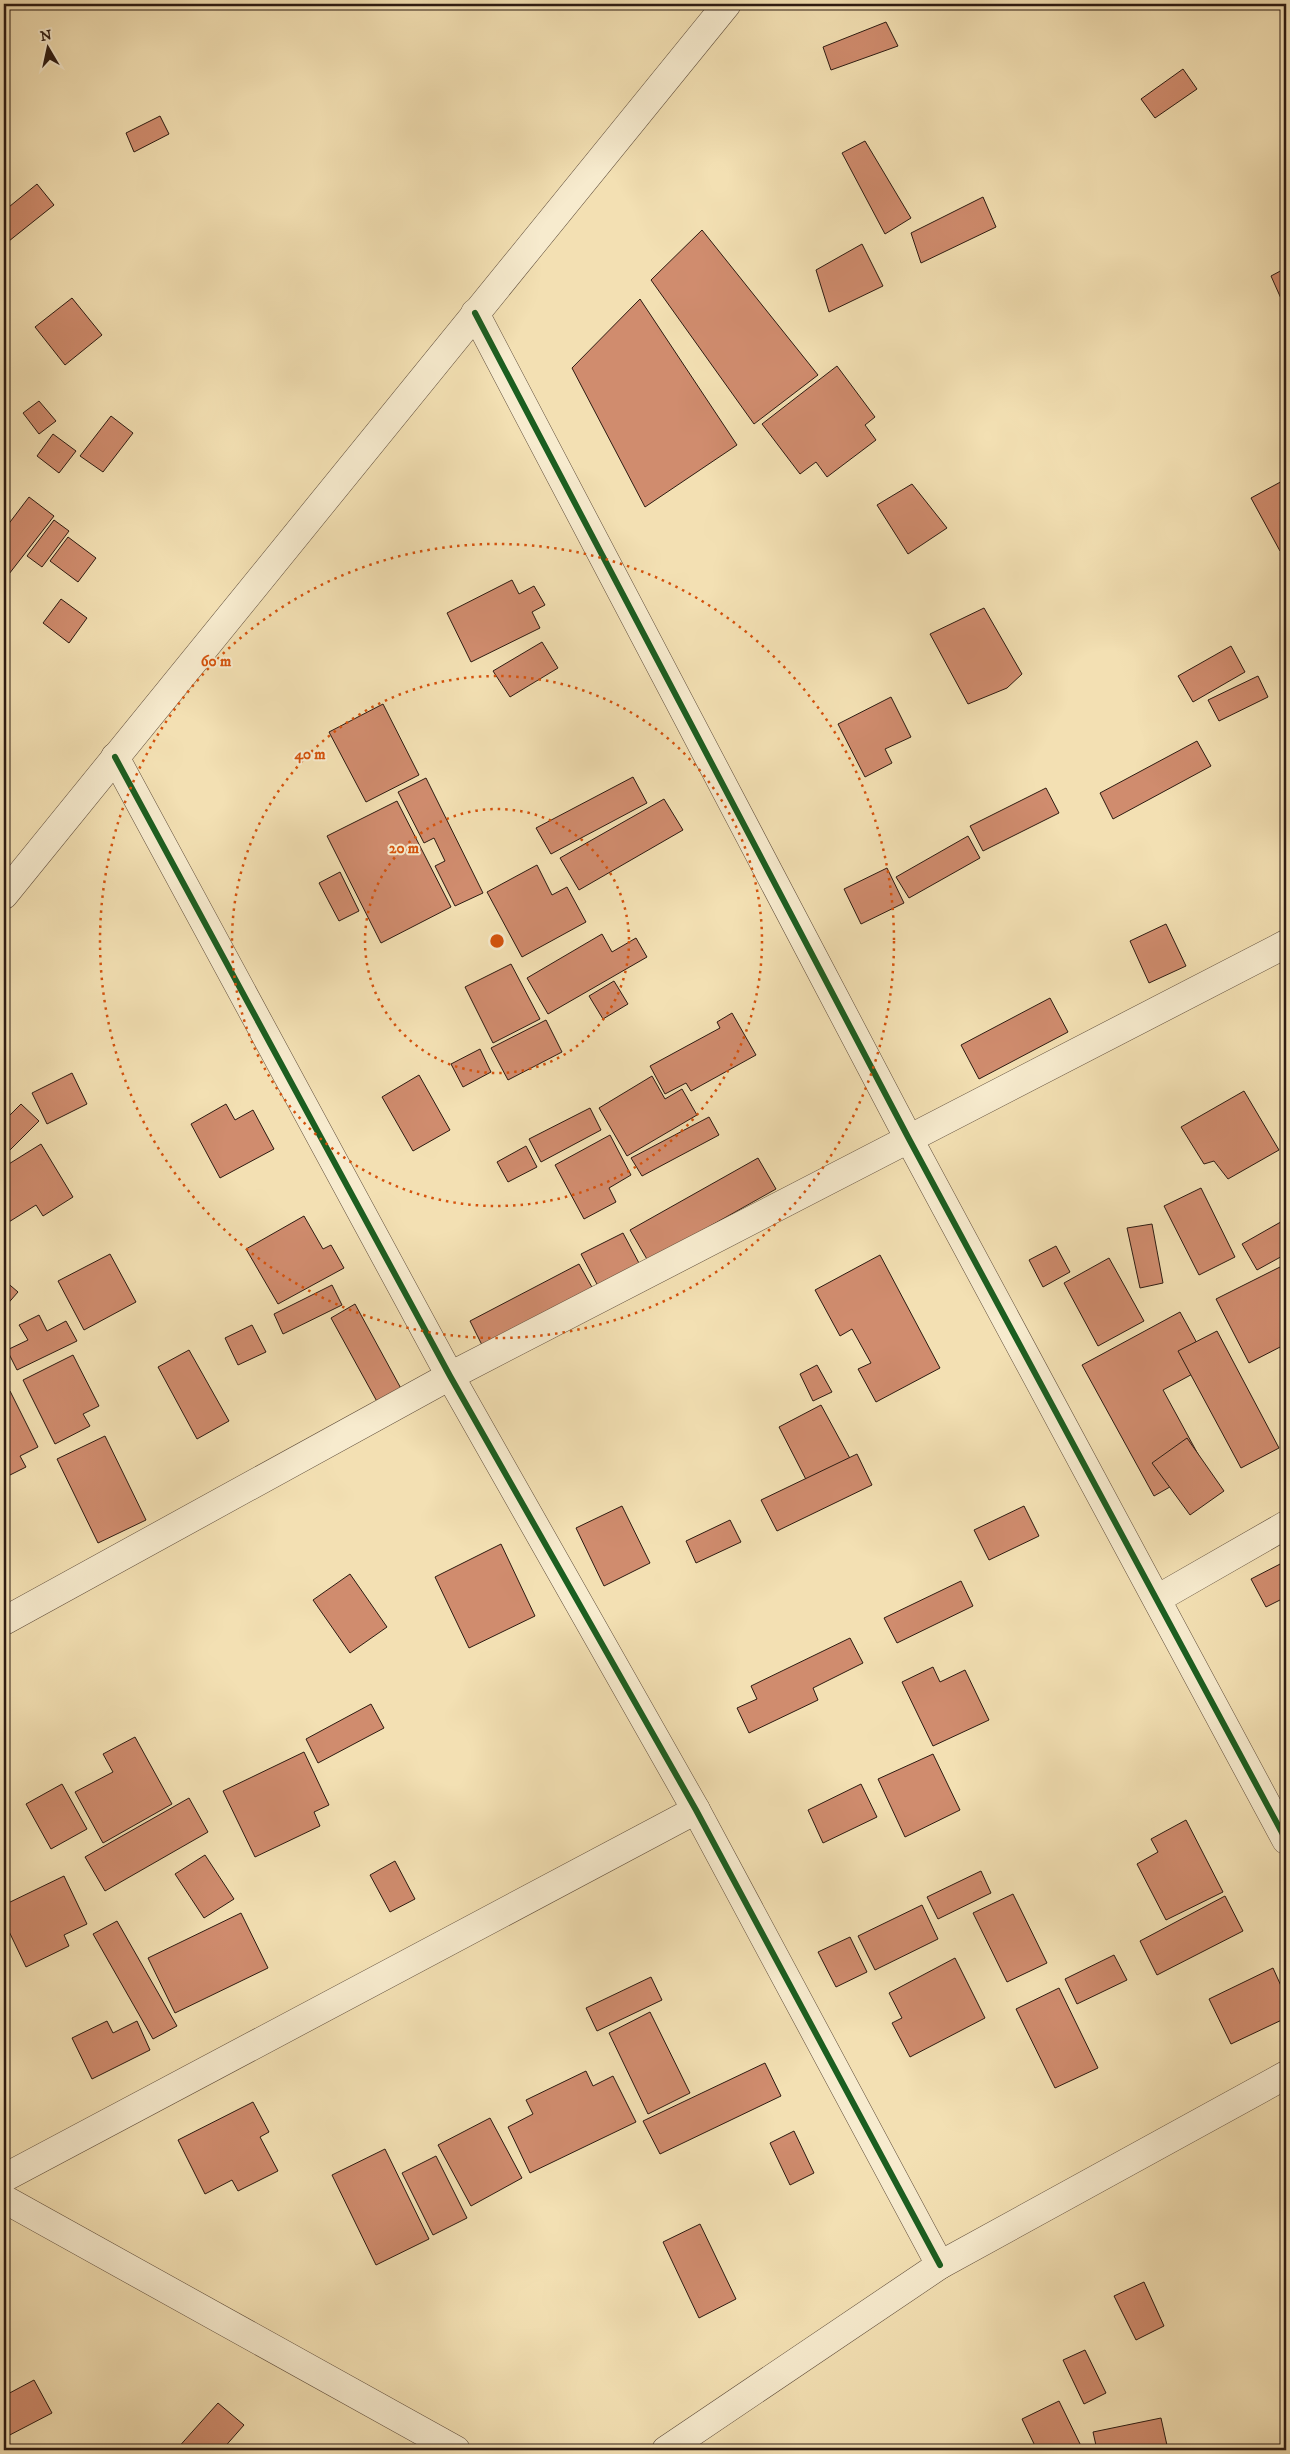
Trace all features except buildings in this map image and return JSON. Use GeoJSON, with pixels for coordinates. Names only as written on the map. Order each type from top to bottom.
{"type":"FeatureCollection","features":[{"type":"Feature","properties":{"kind":"street"},"geometry":{"type":"LineString","coordinates":[[4,895],[727,4]]}},
{"type":"Feature","properties":{"kind":"street"},"geometry":{"type":"LineString","coordinates":[[475,313],[909,1139],[1286,1840]]}},
{"type":"Feature","properties":{"kind":"street"},"geometry":{"type":"LineString","coordinates":[[115,757],[450,1376],[696,1810],[940,2265]]}},
{"type":"Feature","properties":{"kind":"street"},"geometry":{"type":"LineString","coordinates":[[4,1621],[450,1376],[1286,944]]}},
{"type":"Feature","properties":{"kind":"street"},"geometry":{"type":"LineString","coordinates":[[1157,1599],[1286,1525]]}},
{"type":"Feature","properties":{"kind":"street"},"geometry":{"type":"LineString","coordinates":[[4,2178],[696,1810]]}},
{"type":"Feature","properties":{"kind":"street"},"geometry":{"type":"LineString","coordinates":[[666,2450],[940,2265],[1286,2075]]}},
{"type":"Feature","properties":{"kind":"street"},"geometry":{"type":"LineString","coordinates":[[4,2199],[456,2450]]}},
{"type":"Feature","properties":{"kind":"cycle path"},"geometry":{"type":"LineString","coordinates":[[475,313],[909,1139],[1286,1840]]}},
{"type":"Feature","properties":{"kind":"cycle path"},"geometry":{"type":"LineString","coordinates":[[115,757],[450,1376],[696,1810],[940,2265]]}}]}
